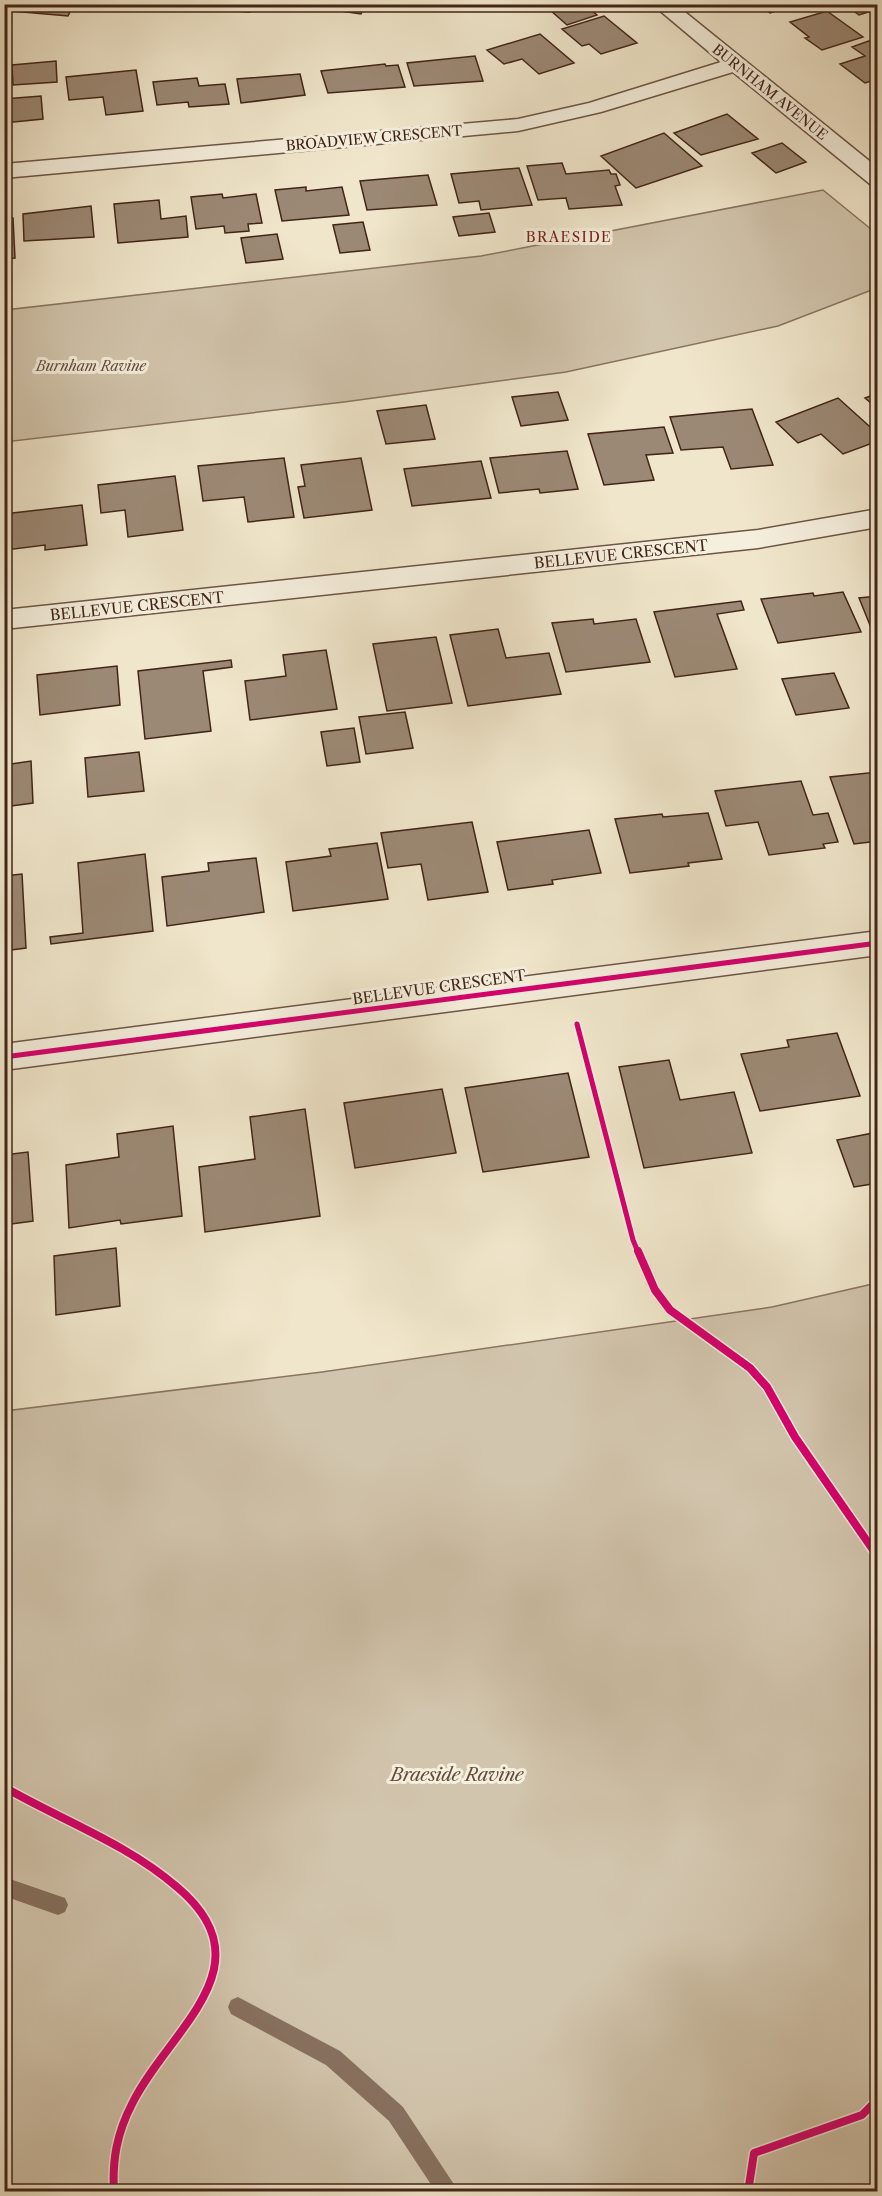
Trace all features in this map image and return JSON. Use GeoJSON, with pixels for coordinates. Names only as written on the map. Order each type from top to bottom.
{"type":"FeatureCollection","features":[{"type":"Feature","properties":{"kind":"street","name":"BURNHAM AVENUE"},"geometry":{"type":"LineString","coordinates":[[662,4],[878,179]]}},
{"type":"Feature","properties":{"kind":"street","name":"BROADVIEW CRESCENT"},"geometry":{"type":"LineString","coordinates":[[4,171],[518,125],[594,108],[736,64]]}},
{"type":"Feature","properties":{"kind":"street","name":"BELLEVUE CRESCENT"},"geometry":{"type":"LineString","coordinates":[[4,620],[758,539],[878,518]]}},
{"type":"Feature","properties":{"kind":"street","name":"BELLEVUE CRESCENT"},"geometry":{"type":"LineString","coordinates":[[4,1057],[878,943]]}},
{"type":"Feature","properties":{"kind":"green space","name":"Burnham Ravine"},"geometry":{"type":"Polygon","coordinates":[[[823,190],[877,234],[877,288],[778,326],[566,372],[344,402],[5,442],[5,310],[481,256],[823,190]]]}},
{"type":"Feature","properties":{"kind":"green space","name":"Braeside Ravine"},"geometry":{"type":"Polygon","coordinates":[[[877,1283],[877,2191],[5,2191],[5,1411],[322,1372],[772,1307],[877,1283]]]}},
{"type":"Feature","properties":{"kind":"building"},"geometry":{"type":"Polygon","coordinates":[[[16,4],[74,4],[68,16],[12,11],[16,4]]]}},
{"type":"Feature","properties":{"kind":"building"},"geometry":{"type":"Polygon","coordinates":[[[83,4],[144,4],[142,9],[83,4]]]}},
{"type":"Feature","properties":{"kind":"building"},"geometry":{"type":"Polygon","coordinates":[[[237,4],[253,4],[250,12],[235,11],[237,4]]]}},
{"type":"Feature","properties":{"kind":"building"},"geometry":{"type":"Polygon","coordinates":[[[324,4],[365,4],[361,14],[327,9],[324,4]]]}},
{"type":"Feature","properties":{"kind":"building"},"geometry":{"type":"Polygon","coordinates":[[[474,4],[512,4],[478,11],[474,4]]]}},
{"type":"Feature","properties":{"kind":"building"},"geometry":{"type":"Polygon","coordinates":[[[565,4],[584,4],[597,15],[567,25],[549,9],[565,4]]]}},
{"type":"Feature","properties":{"kind":"building"},"geometry":{"type":"Polygon","coordinates":[[[758,4],[797,4],[770,13],[758,4]]]}},
{"type":"Feature","properties":{"kind":"building"},"geometry":{"type":"Polygon","coordinates":[[[844,4],[878,4],[878,9],[859,15],[844,4]]]}},
{"type":"Feature","properties":{"kind":"building"},"geometry":{"type":"Polygon","coordinates":[[[827,11],[863,37],[822,50],[805,38],[809,37],[790,22],[827,11]]]}},
{"type":"Feature","properties":{"kind":"building"},"geometry":{"type":"Polygon","coordinates":[[[604,16],[637,43],[601,54],[589,44],[582,46],[562,29],[604,16]]]}},
{"type":"Feature","properties":{"kind":"building"},"geometry":{"type":"Polygon","coordinates":[[[540,34],[574,63],[539,74],[522,59],[504,64],[487,50],[540,34]]]}},
{"type":"Feature","properties":{"kind":"building"},"geometry":{"type":"Polygon","coordinates":[[[877,38],[878,79],[865,83],[840,64],[865,56],[852,47],[877,38]]]}},
{"type":"Feature","properties":{"kind":"building"},"geometry":{"type":"Polygon","coordinates":[[[475,56],[483,81],[414,86],[407,63],[475,56]]]}},
{"type":"Feature","properties":{"kind":"building"},"geometry":{"type":"Polygon","coordinates":[[[56,61],[57,82],[13,85],[12,65],[56,61]]]}},
{"type":"Feature","properties":{"kind":"building"},"geometry":{"type":"Polygon","coordinates":[[[385,64],[386,66],[398,65],[405,87],[328,93],[321,71],[385,64]]]}},
{"type":"Feature","properties":{"kind":"building"},"geometry":{"type":"Polygon","coordinates":[[[136,70],[143,111],[106,115],[103,97],[69,100],[66,77],[136,70]]]}},
{"type":"Feature","properties":{"kind":"building"},"geometry":{"type":"Polygon","coordinates":[[[300,74],[305,95],[241,103],[237,79],[300,74]]]}},
{"type":"Feature","properties":{"kind":"building"},"geometry":{"type":"Polygon","coordinates":[[[197,78],[199,86],[225,84],[229,104],[189,107],[188,102],[157,105],[153,82],[197,78]]]}},
{"type":"Feature","properties":{"kind":"building"},"geometry":{"type":"Polygon","coordinates":[[[41,96],[43,119],[4,123],[4,99],[41,96]]]}},
{"type":"Feature","properties":{"kind":"building"},"geometry":{"type":"Polygon","coordinates":[[[727,114],[758,139],[701,155],[674,133],[727,114]]]}},
{"type":"Feature","properties":{"kind":"building"},"geometry":{"type":"Polygon","coordinates":[[[664,133],[702,166],[636,188],[601,156],[664,133]]]}},
{"type":"Feature","properties":{"kind":"building"},"geometry":{"type":"Polygon","coordinates":[[[782,143],[806,162],[776,173],[752,153],[782,143]]]}},
{"type":"Feature","properties":{"kind":"building"},"geometry":{"type":"Polygon","coordinates":[[[562,163],[566,174],[609,170],[611,174],[616,174],[620,185],[615,186],[622,205],[569,209],[566,198],[538,200],[527,166],[562,163]]]}},
{"type":"Feature","properties":{"kind":"building"},"geometry":{"type":"Polygon","coordinates":[[[519,168],[532,205],[481,210],[479,201],[459,203],[451,174],[519,168]]]}},
{"type":"Feature","properties":{"kind":"building"},"geometry":{"type":"Polygon","coordinates":[[[428,175],[437,205],[367,210],[360,181],[428,175]]]}},
{"type":"Feature","properties":{"kind":"building"},"geometry":{"type":"Polygon","coordinates":[[[306,187],[306,191],[342,187],[349,215],[282,221],[275,190],[306,187]]]}},
{"type":"Feature","properties":{"kind":"building"},"geometry":{"type":"Polygon","coordinates":[[[222,194],[223,198],[256,194],[262,223],[248,224],[249,231],[225,233],[224,226],[196,229],[191,197],[222,194]]]}},
{"type":"Feature","properties":{"kind":"building"},"geometry":{"type":"Polygon","coordinates":[[[159,200],[161,219],[186,216],[188,237],[118,243],[114,204],[159,200]]]}},
{"type":"Feature","properties":{"kind":"building"},"geometry":{"type":"Polygon","coordinates":[[[91,206],[94,237],[24,241],[23,214],[91,206]]]}},
{"type":"Feature","properties":{"kind":"building"},"geometry":{"type":"Polygon","coordinates":[[[489,213],[495,232],[459,236],[453,217],[489,213]]]}},
{"type":"Feature","properties":{"kind":"building"},"geometry":{"type":"Polygon","coordinates":[[[13,218],[15,258],[4,259],[4,219],[13,218]]]}},
{"type":"Feature","properties":{"kind":"building"},"geometry":{"type":"Polygon","coordinates":[[[363,222],[370,250],[340,253],[333,225],[363,222]]]}},
{"type":"Feature","properties":{"kind":"building"},"geometry":{"type":"Polygon","coordinates":[[[277,234],[283,259],[246,263],[241,238],[277,234]]]}},
{"type":"Feature","properties":{"kind":"building"},"geometry":{"type":"Polygon","coordinates":[[[558,392],[568,420],[521,426],[512,397],[558,392]]]}},
{"type":"Feature","properties":{"kind":"building"},"geometry":{"type":"Polygon","coordinates":[[[878,393],[878,409],[865,398],[878,393]]]}},
{"type":"Feature","properties":{"kind":"building"},"geometry":{"type":"Polygon","coordinates":[[[838,398],[878,434],[878,441],[843,454],[821,434],[798,443],[776,422],[838,398]]]}},
{"type":"Feature","properties":{"kind":"building"},"geometry":{"type":"Polygon","coordinates":[[[426,405],[435,439],[386,444],[377,411],[426,405]]]}},
{"type":"Feature","properties":{"kind":"building"},"geometry":{"type":"Polygon","coordinates":[[[752,409],[773,465],[731,469],[723,447],[681,450],[670,417],[752,409]]]}},
{"type":"Feature","properties":{"kind":"building"},"geometry":{"type":"Polygon","coordinates":[[[664,427],[673,453],[646,455],[654,480],[604,485],[588,434],[664,427]]]}},
{"type":"Feature","properties":{"kind":"building"},"geometry":{"type":"Polygon","coordinates":[[[567,451],[578,489],[540,493],[539,489],[499,493],[490,458],[567,451]]]}},
{"type":"Feature","properties":{"kind":"building"},"geometry":{"type":"Polygon","coordinates":[[[284,458],[294,517],[248,522],[244,497],[203,501],[198,466],[284,458]]]}},
{"type":"Feature","properties":{"kind":"building"},"geometry":{"type":"Polygon","coordinates":[[[361,458],[372,510],[304,518],[298,487],[305,486],[301,465],[361,458]]]}},
{"type":"Feature","properties":{"kind":"building"},"geometry":{"type":"Polygon","coordinates":[[[481,461],[491,498],[412,506],[404,469],[481,461]]]}},
{"type":"Feature","properties":{"kind":"building"},"geometry":{"type":"Polygon","coordinates":[[[175,476],[183,530],[128,537],[125,510],[101,513],[98,485],[175,476]]]}},
{"type":"Feature","properties":{"kind":"building"},"geometry":{"type":"Polygon","coordinates":[[[82,505],[87,545],[45,550],[45,545],[6,550],[4,514],[82,505]]]}},
{"type":"Feature","properties":{"kind":"building"},"geometry":{"type":"Polygon","coordinates":[[[843,592],[861,632],[778,643],[761,599],[843,592]]]}},
{"type":"Feature","properties":{"kind":"building"},"geometry":{"type":"Polygon","coordinates":[[[878,596],[878,645],[859,598],[878,596]]]}},
{"type":"Feature","properties":{"kind":"building"},"geometry":{"type":"Polygon","coordinates":[[[741,601],[744,610],[717,614],[737,669],[675,677],[654,612],[741,601]]]}},
{"type":"Feature","properties":{"kind":"building"},"geometry":{"type":"Polygon","coordinates":[[[593,619],[594,624],[636,619],[650,662],[566,672],[552,623],[593,619]]]}},
{"type":"Feature","properties":{"kind":"building"},"geometry":{"type":"Polygon","coordinates":[[[498,629],[506,658],[549,653],[561,694],[468,706],[450,635],[498,629]]]}},
{"type":"Feature","properties":{"kind":"building"},"geometry":{"type":"Polygon","coordinates":[[[436,637],[452,703],[387,711],[373,644],[436,637]]]}},
{"type":"Feature","properties":{"kind":"building"},"geometry":{"type":"Polygon","coordinates":[[[326,650],[337,709],[250,720],[245,681],[286,676],[283,655],[326,650]]]}},
{"type":"Feature","properties":{"kind":"building"},"geometry":{"type":"Polygon","coordinates":[[[231,660],[232,667],[203,671],[211,731],[145,739],[138,671],[231,660]]]}},
{"type":"Feature","properties":{"kind":"building"},"geometry":{"type":"Polygon","coordinates":[[[117,666],[120,705],[40,715],[37,675],[117,666]]]}},
{"type":"Feature","properties":{"kind":"building"},"geometry":{"type":"Polygon","coordinates":[[[834,673],[849,708],[796,715],[782,679],[834,673]]]}},
{"type":"Feature","properties":{"kind":"building"},"geometry":{"type":"Polygon","coordinates":[[[405,712],[413,748],[366,754],[359,717],[405,712]]]}},
{"type":"Feature","properties":{"kind":"building"},"geometry":{"type":"Polygon","coordinates":[[[354,728],[360,762],[327,766],[321,732],[354,728]]]}},
{"type":"Feature","properties":{"kind":"building"},"geometry":{"type":"Polygon","coordinates":[[[139,752],[144,791],[88,797],[85,758],[139,752]]]}},
{"type":"Feature","properties":{"kind":"building"},"geometry":{"type":"Polygon","coordinates":[[[31,761],[33,803],[4,807],[4,765],[31,761]]]}},
{"type":"Feature","properties":{"kind":"building"},"geometry":{"type":"Polygon","coordinates":[[[878,772],[878,841],[854,844],[830,777],[878,772]]]}},
{"type":"Feature","properties":{"kind":"building"},"geometry":{"type":"Polygon","coordinates":[[[801,781],[813,815],[828,813],[838,842],[823,844],[825,848],[769,855],[758,822],[726,826],[715,791],[801,781]]]}},
{"type":"Feature","properties":{"kind":"building"},"geometry":{"type":"Polygon","coordinates":[[[708,813],[722,859],[688,863],[689,866],[630,873],[615,819],[662,814],[663,817],[708,813]]]}},
{"type":"Feature","properties":{"kind":"building"},"geometry":{"type":"Polygon","coordinates":[[[472,822],[488,892],[428,900],[421,864],[388,868],[381,833],[472,822]]]}},
{"type":"Feature","properties":{"kind":"building"},"geometry":{"type":"Polygon","coordinates":[[[589,830],[601,873],[552,880],[553,884],[508,890],[497,842],[589,830]]]}},
{"type":"Feature","properties":{"kind":"building"},"geometry":{"type":"Polygon","coordinates":[[[377,843],[388,899],[293,911],[286,862],[331,856],[329,849],[377,843]]]}},
{"type":"Feature","properties":{"kind":"building"},"geometry":{"type":"Polygon","coordinates":[[[145,854],[153,931],[51,944],[50,937],[83,933],[78,863],[145,854]]]}},
{"type":"Feature","properties":{"kind":"building"},"geometry":{"type":"Polygon","coordinates":[[[256,858],[264,912],[167,926],[162,877],[209,871],[208,863],[256,858]]]}},
{"type":"Feature","properties":{"kind":"building"},"geometry":{"type":"Polygon","coordinates":[[[22,874],[26,948],[4,951],[4,876],[22,874]]]}},
{"type":"Feature","properties":{"kind":"building"},"geometry":{"type":"Polygon","coordinates":[[[837,1033],[860,1096],[760,1111],[741,1054],[789,1047],[787,1040],[837,1033]]]}},
{"type":"Feature","properties":{"kind":"building"},"geometry":{"type":"Polygon","coordinates":[[[669,1060],[680,1100],[734,1092],[752,1153],[644,1168],[619,1067],[669,1060]]]}},
{"type":"Feature","properties":{"kind":"building"},"geometry":{"type":"Polygon","coordinates":[[[568,1073],[589,1157],[483,1172],[465,1088],[568,1073]]]}},
{"type":"Feature","properties":{"kind":"building"},"geometry":{"type":"Polygon","coordinates":[[[442,1089],[456,1153],[355,1168],[344,1103],[442,1089]]]}},
{"type":"Feature","properties":{"kind":"building"},"geometry":{"type":"Polygon","coordinates":[[[305,1109],[320,1216],[205,1232],[199,1167],[255,1159],[250,1117],[305,1109]]]}},
{"type":"Feature","properties":{"kind":"building"},"geometry":{"type":"Polygon","coordinates":[[[173,1126],[182,1216],[121,1224],[120,1220],[69,1228],[66,1165],[119,1157],[117,1134],[173,1126]]]}},
{"type":"Feature","properties":{"kind":"building"},"geometry":{"type":"Polygon","coordinates":[[[878,1132],[878,1183],[854,1187],[837,1140],[878,1132]]]}},
{"type":"Feature","properties":{"kind":"building"},"geometry":{"type":"Polygon","coordinates":[[[28,1152],[33,1221],[4,1225],[4,1155],[28,1152]]]}},
{"type":"Feature","properties":{"kind":"building"},"geometry":{"type":"Polygon","coordinates":[[[116,1248],[120,1306],[56,1315],[54,1256],[116,1248]]]}},
{"type":"Feature","properties":{"kind":"waterway"},"geometry":{"type":"LineString","coordinates":[[4,1886],[58,1905]]}},
{"type":"Feature","properties":{"kind":"waterway"},"geometry":{"type":"LineString","coordinates":[[238,2007],[333,2058],[396,2114],[449,2192]]}},
{"type":"Feature","properties":{"kind":"cycle path"},"geometry":{"type":"LineString","coordinates":[[4,1057],[878,943]]}},
{"type":"Feature","properties":{"kind":"cycle path"},"geometry":{"type":"LineString","coordinates":[[577,1024],[633,1240],[655,1290],[670,1310],[750,1368],[767,1387],[795,1437],[878,1557]]}},
{"type":"Feature","properties":{"kind":"cycle path"},"geometry":{"type":"LineString","coordinates":[[4,1787],[116,1845],[158,1872],[192,1901],[205,1918],[214,1936],[216,1966],[206,1993],[144,2082],[123,2124],[116,2146],[113,2168],[114,2192]]}},
{"type":"Feature","properties":{"kind":"cycle path"},"geometry":{"type":"LineString","coordinates":[[748,2192],[754,2153],[862,2115],[878,2099]]}},
{"type":"Feature","properties":{"kind":"district","name":"BRAESIDE"},"geometry":{"type":"Point","coordinates":[569,237]}}]}
